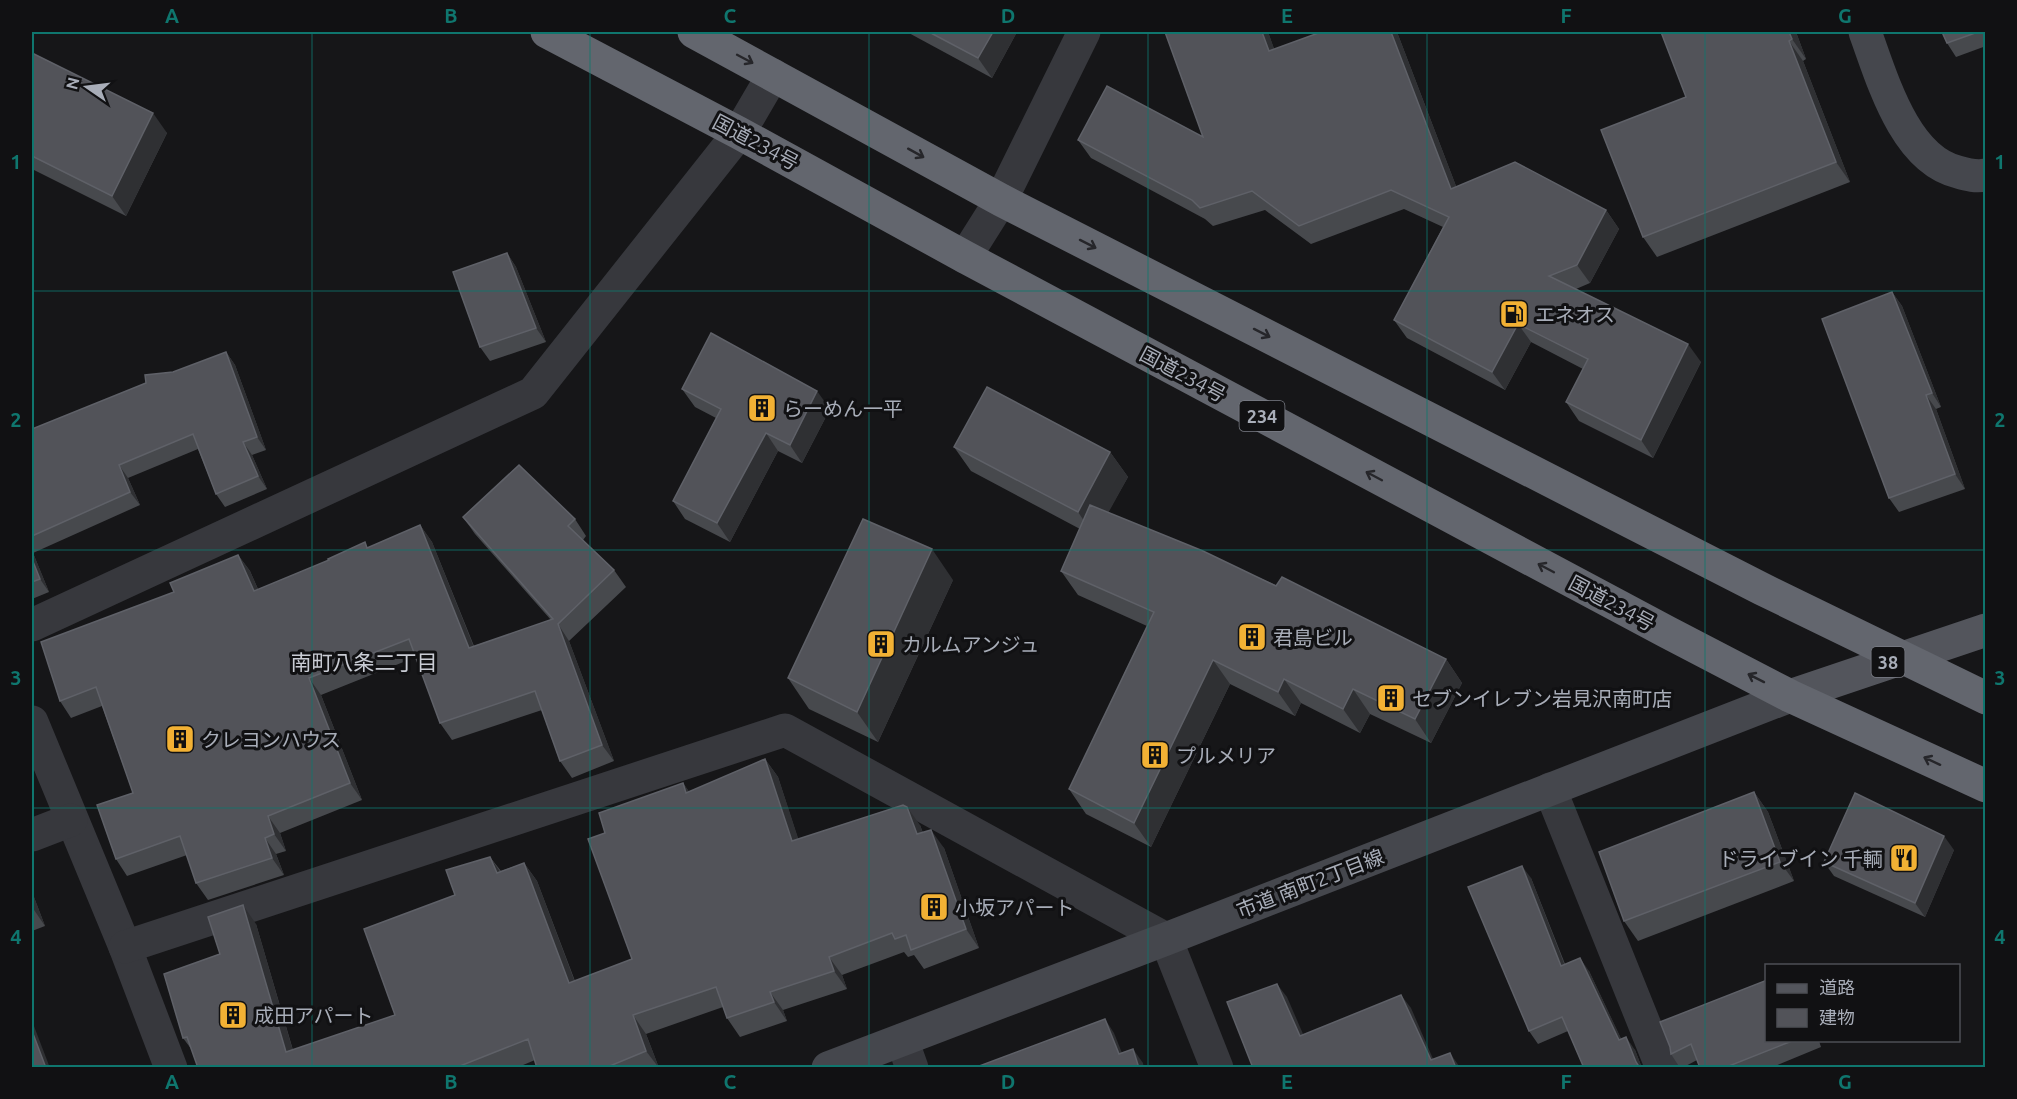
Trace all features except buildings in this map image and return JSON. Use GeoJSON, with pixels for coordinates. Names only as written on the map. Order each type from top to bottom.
{"type":"FeatureCollection","features":[{"type":"Feature","properties":{"kind":"highway","name":"国道234号"},"geometry":{"type":"LineString","coordinates":[[547,32],[1667,632],[1790,696],[1986,786]]}},
{"type":"Feature","properties":{"kind":"highway"},"geometry":{"type":"LineString","coordinates":[[694,32],[1001,200],[1751,584],[1986,698]]}},
{"type":"Feature","properties":{"kind":"main road","name":"38"},"geometry":{"type":"LineString","coordinates":[[1790,696],[1986,630]]}},
{"type":"Feature","properties":{"kind":"street"},"geometry":{"type":"LineString","coordinates":[[965,257],[1001,200],[1084,32]]}},
{"type":"Feature","properties":{"kind":"street"},"geometry":{"type":"LineString","coordinates":[[1865,32],[1893,104],[1916,144],[1947,169],[1977,177],[1986,175]]}},
{"type":"Feature","properties":{"kind":"street"},"geometry":{"type":"LineString","coordinates":[[32,625],[533,393],[739,133],[773,75]]}},
{"type":"Feature","properties":{"kind":"street","name":"市道 南町2丁目線"},"geometry":{"type":"LineString","coordinates":[[828,1068],[907,1054],[1166,939],[1790,696]]}},
{"type":"Feature","properties":{"kind":"street"},"geometry":{"type":"LineString","coordinates":[[32,722],[125,947],[171,1068]]}},
{"type":"Feature","properties":{"kind":"street"},"geometry":{"type":"LineString","coordinates":[[125,947],[785,730],[1166,939],[1217,1068]]}},
{"type":"Feature","properties":{"kind":"street"},"geometry":{"type":"LineString","coordinates":[[1550,789],[1662,1068]]}},
{"type":"Feature","properties":{"kind":"street"},"geometry":{"type":"LineString","coordinates":[[32,836],[71,820]]}},
{"type":"Feature","properties":{"kind":"place","name":"エネオス"},"geometry":{"type":"Point","coordinates":[1514,314]}},
{"type":"Feature","properties":{"kind":"place","name":"らーめん一平"},"geometry":{"type":"Point","coordinates":[762,408]}},
{"type":"Feature","properties":{"kind":"place","name":"君島ビル"},"geometry":{"type":"Point","coordinates":[1252,637]}},
{"type":"Feature","properties":{"kind":"place","name":"カルムアンジュ"},"geometry":{"type":"Point","coordinates":[881,644]}},
{"type":"Feature","properties":{"kind":"place","name":"セブンイレブン岩見沢南町店"},"geometry":{"type":"Point","coordinates":[1391,698]}},
{"type":"Feature","properties":{"kind":"place","name":"クレヨンハウス"},"geometry":{"type":"Point","coordinates":[180,739]}},
{"type":"Feature","properties":{"kind":"place","name":"プルメリア"},"geometry":{"type":"Point","coordinates":[1155,755]}},
{"type":"Feature","properties":{"kind":"place","name":"ドライブイン 千輌"},"geometry":{"type":"Point","coordinates":[1904,858]}},
{"type":"Feature","properties":{"kind":"place","name":"小坂アパート"},"geometry":{"type":"Point","coordinates":[934,907]}},
{"type":"Feature","properties":{"kind":"place","name":"成田アパート"},"geometry":{"type":"Point","coordinates":[233,1015]}},
{"type":"Feature","properties":{"kind":"district","name":"南町八条二丁目"},"geometry":{"type":"Point","coordinates":[364,662]}}]}
